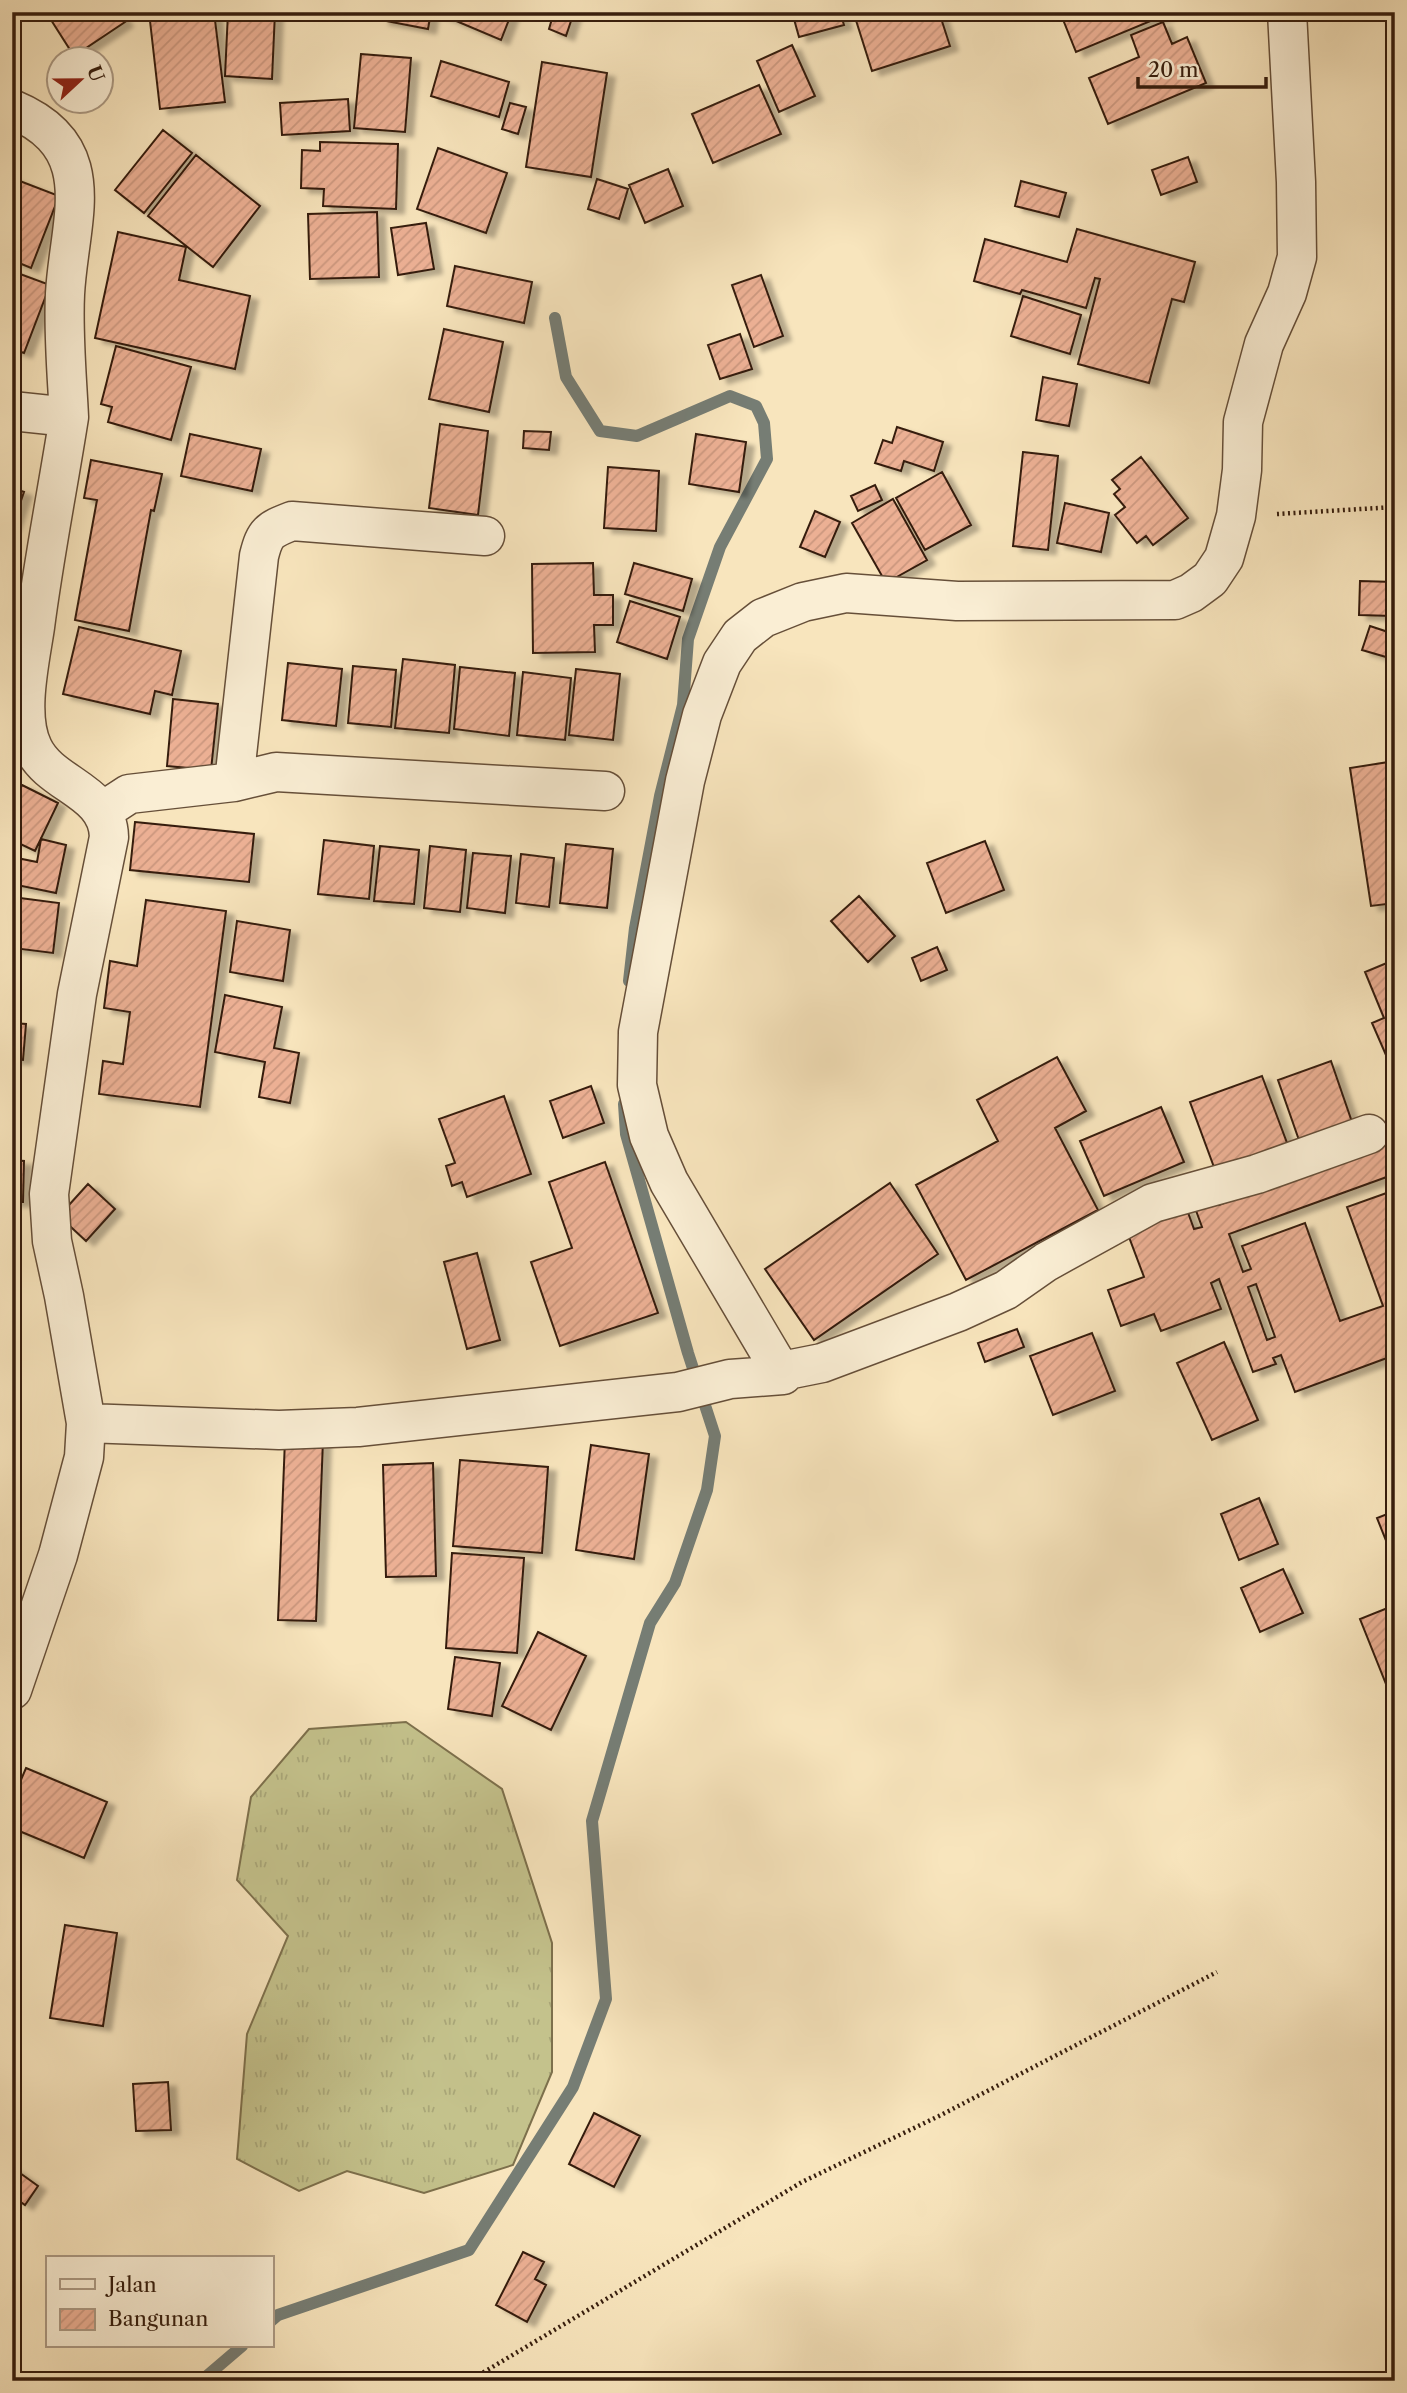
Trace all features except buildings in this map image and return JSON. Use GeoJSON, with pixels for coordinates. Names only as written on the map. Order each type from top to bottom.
{"type":"FeatureCollection","features":[{"type":"Feature","properties":{"kind":"street"},"geometry":{"type":"LineString","coordinates":[[783,1375],[668,1182],[649,1136],[637,1085],[638,1032],[685,781],[702,715],[722,663],[740,636],[764,618],[803,602],[846,593],[957,601],[1175,600],[1191,593],[1210,579],[1224,558],[1236,516],[1242,470],[1243,422],[1264,344],[1287,293],[1297,257],[1287,12]]}},
{"type":"Feature","properties":{"kind":"street"},"geometry":{"type":"LineString","coordinates":[[12,109],[48,129],[67,154],[76,187],[75,221],[65,294],[69,417],[44,556],[29,667],[26,727],[33,748],[43,763],[103,811],[109,822],[109,836],[77,994],[49,1194],[52,1241],[86,1423],[84,1457],[58,1555],[12,1690]]}},
{"type":"Feature","properties":{"kind":"street"},"geometry":{"type":"LineString","coordinates":[[12,411],[69,417]]}},
{"type":"Feature","properties":{"kind":"street"},"geometry":{"type":"LineString","coordinates":[[234,782],[259,556],[264,537],[274,528],[292,521],[485,536]]}},
{"type":"Feature","properties":{"kind":"street"},"geometry":{"type":"LineString","coordinates":[[103,811],[129,794],[234,782],[276,772],[605,791]]}},
{"type":"Feature","properties":{"kind":"street"},"geometry":{"type":"LineString","coordinates":[[86,1423],[279,1430],[345,1427],[678,1392],[730,1379],[783,1375],[787,1370],[822,1363],[958,1312],[1006,1290],[1046,1262],[1153,1203],[1256,1174],[1369,1133]]}},
{"type":"Feature","properties":{"kind":"path"},"geometry":{"type":"LineString","coordinates":[[1236,516],[1395,507]]}},
{"type":"Feature","properties":{"kind":"path"},"geometry":{"type":"LineString","coordinates":[[469,2381],[802,2182],[939,2116],[1217,1972]]}},
{"type":"Feature","properties":{"kind":"green space"},"geometry":{"type":"Polygon","coordinates":[[[406,1722],[502,1789],[552,1943],[552,2072],[513,2165],[424,2193],[347,2171],[299,2191],[237,2159],[247,2034],[288,1936],[237,1880],[251,1797],[309,1729],[406,1722]]]}},
{"type":"Feature","properties":{"kind":"waterway"},"geometry":{"type":"LineString","coordinates":[[555,318],[566,377],[600,431],[637,436],[730,396],[756,406],[764,423],[767,459],[720,547],[688,639],[683,705],[660,796],[635,928],[629,981]]}},
{"type":"Feature","properties":{"kind":"waterway"},"geometry":{"type":"LineString","coordinates":[[273,2319],[278,2315],[469,2250],[573,2087],[606,1999],[592,1821],[650,1623],[675,1583],[707,1490],[715,1436],[688,1353],[626,1134],[624,1104]]}},
{"type":"Feature","properties":{"kind":"waterway"},"geometry":{"type":"LineString","coordinates":[[201,2381],[240,2348]]}}]}
